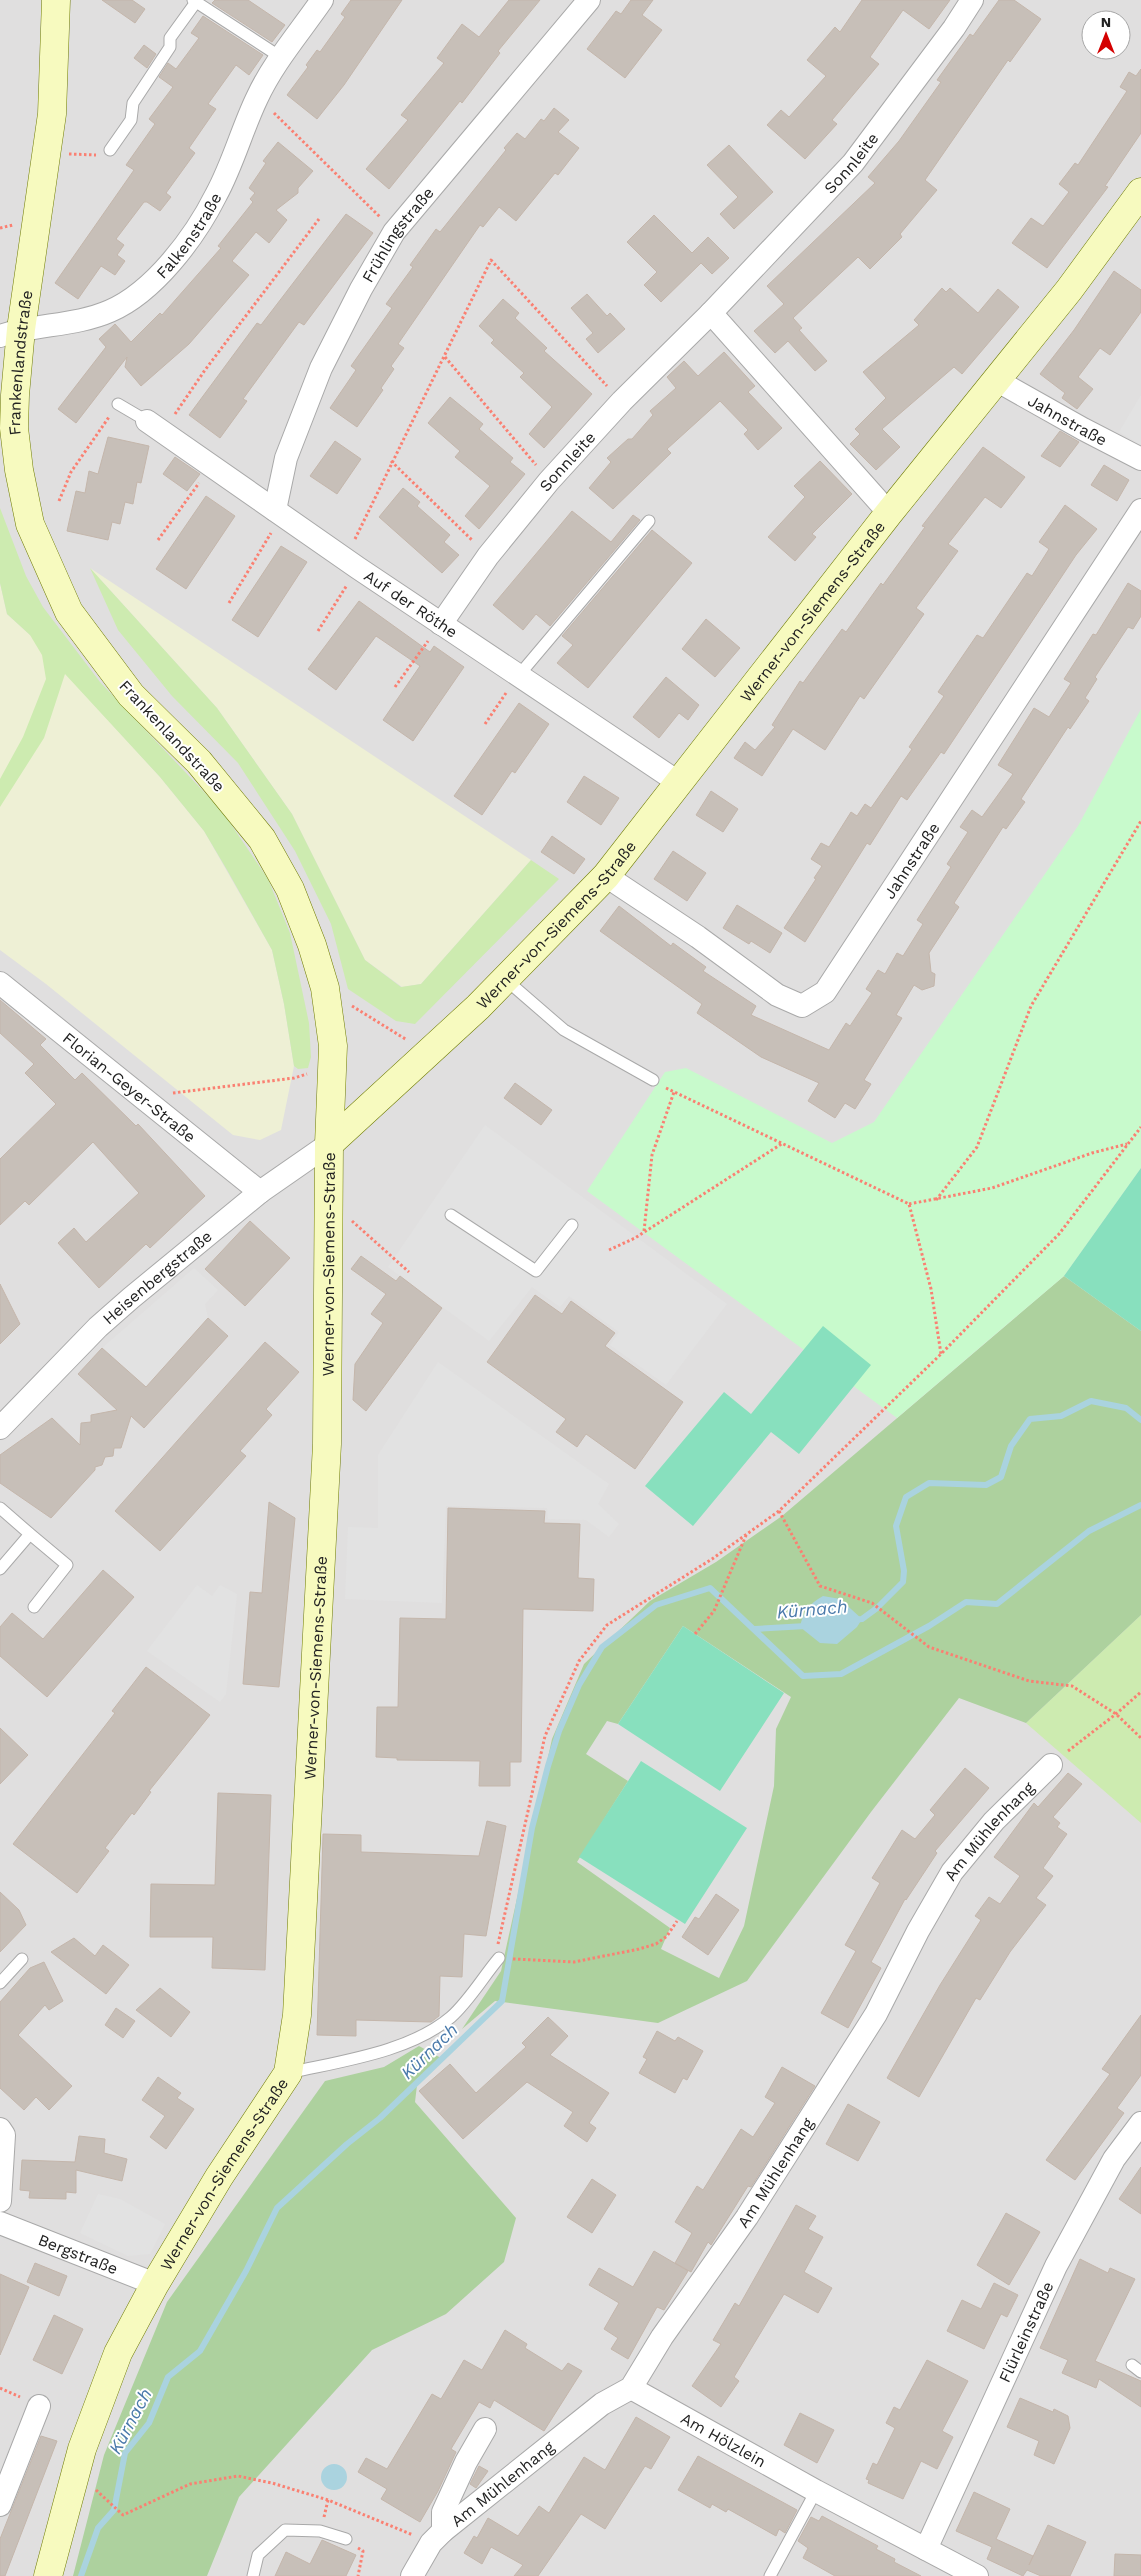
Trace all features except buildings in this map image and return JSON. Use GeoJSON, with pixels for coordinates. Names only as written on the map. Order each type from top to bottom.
{"type":"FeatureCollection","features":[{"type":"Feature","properties":{"kind":"street","name":"Frankenlandstraße"},"geometry":{"type":"LineString","coordinates":[[56,0],[52,114],[10,332],[14,428],[19,470],[30,524],[69,612],[130,695],[199,762],[262,839],[302,918],[325,988],[333,1046],[329,1144]]}},
{"type":"Feature","properties":{"kind":"street","name":"Falkenstraße"},"geometry":{"type":"LineString","coordinates":[[10,332],[110,311],[150,285],[180,251],[216,196],[257,97],[322,0]]}},
{"type":"Feature","properties":{"kind":"street","name":"Frühlingstraße"},"geometry":{"type":"LineString","coordinates":[[278,512],[286,458],[321,368],[361,289],[394,232],[589,0]]}},
{"type":"Feature","properties":{"kind":"street","name":"Sonnleite"},"geometry":{"type":"LineString","coordinates":[[441,624],[488,556],[550,481],[622,401],[711,313],[853,163],[972,0]]}},
{"type":"Feature","properties":{"kind":"street","name":"Werner-von-Siemens-Straße"},"geometry":{"type":"LineString","coordinates":[[48,2576],[72,2481],[89,2428],[124,2340],[219,2177],[288,2073],[297,2015],[327,1444],[329,1144],[505,979],[606,876],[889,513],[1069,290],[1141,192]]}},
{"type":"Feature","properties":{"kind":"street"},"geometry":{"type":"LineString","coordinates":[[711,313],[889,513]]}},
{"type":"Feature","properties":{"kind":"street","name":"Jahnstraße"},"geometry":{"type":"LineString","coordinates":[[996,380],[1082,429],[1141,459]]}},
{"type":"Feature","properties":{"kind":"street","name":"Auf der Röthe"},"geometry":{"type":"LineString","coordinates":[[155,426],[441,624],[678,782]]}},
{"type":"Feature","properties":{"kind":"street","name":"Jahnstraße"},"geometry":{"type":"LineString","coordinates":[[606,876],[698,937],[777,995],[802,1006],[825,992],[1141,510]]}},
{"type":"Feature","properties":{"kind":"street","name":"Florian-Geyer-Straße"},"geometry":{"type":"LineString","coordinates":[[0,983],[260,1192]]}},
{"type":"Feature","properties":{"kind":"street","name":"Heisenbergstraße"},"geometry":{"type":"LineString","coordinates":[[0,1428],[98,1327],[260,1192],[329,1144]]}},
{"type":"Feature","properties":{"kind":"street","name":"Am Mühlenhang"},"geometry":{"type":"LineString","coordinates":[[437,2537],[602,2404],[631,2388],[662,2337],[746,2217],[830,2090],[876,2014],[918,1931],[952,1872],[994,1821],[1051,1764]]}},
{"type":"Feature","properties":{"kind":"street","name":"Flürleinstraße"},"geometry":{"type":"LineString","coordinates":[[926,2549],[1056,2266],[1114,2159],[1141,2123]]}},
{"type":"Feature","properties":{"kind":"street"},"geometry":{"type":"LineString","coordinates":[[0,2129],[4,2135],[0,2201]]}},
{"type":"Feature","properties":{"kind":"street","name":"Bergstraße"},"geometry":{"type":"LineString","coordinates":[[0,2223],[155,2284]]}},
{"type":"Feature","properties":{"kind":"street","name":"Am Hölzlein"},"geometry":{"type":"LineString","coordinates":[[631,2388],[816,2492],[976,2576]]}},
{"type":"Feature","properties":{"kind":"street"},"geometry":{"type":"LineString","coordinates":[[0,2505],[39,2406]]}},
{"type":"Feature","properties":{"kind":"street"},"geometry":{"type":"LineString","coordinates":[[412,2576],[437,2537],[443,2512],[484,2429]]}},
{"type":"Feature","properties":{"kind":"lane"},"geometry":{"type":"LineString","coordinates":[[105,152],[131,120],[133,103],[170,47],[170,38],[194,1],[282,58]]}},
{"type":"Feature","properties":{"kind":"lane"},"geometry":{"type":"LineString","coordinates":[[118,404],[155,426]]}},
{"type":"Feature","properties":{"kind":"lane"},"geometry":{"type":"LineString","coordinates":[[518,675],[649,521]]}},
{"type":"Feature","properties":{"kind":"lane"},"geometry":{"type":"LineString","coordinates":[[505,979],[564,1030],[652,1080]]}},
{"type":"Feature","properties":{"kind":"lane"},"geometry":{"type":"LineString","coordinates":[[451,1216],[536,1271],[572,1226]]}},
{"type":"Feature","properties":{"kind":"lane"},"geometry":{"type":"LineString","coordinates":[[0,1508],[67,1565],[34,1607]]}},
{"type":"Feature","properties":{"kind":"lane"},"geometry":{"type":"LineString","coordinates":[[0,1569],[30,1534]]}},
{"type":"Feature","properties":{"kind":"lane"},"geometry":{"type":"LineString","coordinates":[[288,2073],[376,2052],[413,2040],[435,2029],[452,2016],[499,1958]]}},
{"type":"Feature","properties":{"kind":"lane"},"geometry":{"type":"LineString","coordinates":[[0,1983],[22,1959]]}},
{"type":"Feature","properties":{"kind":"lane"},"geometry":{"type":"LineString","coordinates":[[770,2576],[816,2492]]}},
{"type":"Feature","properties":{"kind":"lane"},"geometry":{"type":"LineString","coordinates":[[253,2576],[258,2555],[285,2530],[320,2531],[346,2539]]}},
{"type":"Feature","properties":{"kind":"path"},"geometry":{"type":"LineString","coordinates":[[285,123],[394,232]]}},
{"type":"Feature","properties":{"kind":"path"},"geometry":{"type":"LineString","coordinates":[[81,155],[105,152]]}},
{"type":"Feature","properties":{"kind":"path"},"geometry":{"type":"LineString","coordinates":[[155,426],[205,370],[319,219]]}},
{"type":"Feature","properties":{"kind":"path"},"geometry":{"type":"LineString","coordinates":[[318,631],[352,563],[391,461],[445,357],[490,260],[622,401]]}},
{"type":"Feature","properties":{"kind":"path"},"geometry":{"type":"LineString","coordinates":[[445,357],[550,481]]}},
{"type":"Feature","properties":{"kind":"path"},"geometry":{"type":"LineString","coordinates":[[59,501],[71,472],[118,404]]}},
{"type":"Feature","properties":{"kind":"path"},"geometry":{"type":"LineString","coordinates":[[391,461],[488,556]]}},
{"type":"Feature","properties":{"kind":"path"},"geometry":{"type":"LineString","coordinates":[[158,540],[211,466]]}},
{"type":"Feature","properties":{"kind":"path"},"geometry":{"type":"LineString","coordinates":[[229,603],[278,512]]}},
{"type":"Feature","properties":{"kind":"path"},"geometry":{"type":"LineString","coordinates":[[395,687],[441,624]]}},
{"type":"Feature","properties":{"kind":"path"},"geometry":{"type":"LineString","coordinates":[[485,724],[518,675]]}},
{"type":"Feature","properties":{"kind":"path"},"geometry":{"type":"LineString","coordinates":[[936,1200],[977,1147],[1031,1006],[1141,821]]}},
{"type":"Feature","properties":{"kind":"path"},"geometry":{"type":"LineString","coordinates":[[325,988],[385,1028],[429,1052]]}},
{"type":"Feature","properties":{"kind":"path"},"geometry":{"type":"LineString","coordinates":[[142,1097],[294,1078],[333,1065]]}},
{"type":"Feature","properties":{"kind":"path"},"geometry":{"type":"LineString","coordinates":[[652,1080],[674,1092],[784,1142],[909,1204],[992,1188],[1092,1153],[1127,1144]]}},
{"type":"Feature","properties":{"kind":"path"},"geometry":{"type":"LineString","coordinates":[[644,1231],[652,1155],[674,1092]]}},
{"type":"Feature","properties":{"kind":"path"},"geometry":{"type":"LineString","coordinates":[[499,1958],[497,1948],[545,1736],[579,1661],[606,1625],[712,1558],[779,1511],[941,1354],[1059,1234],[1141,1128]]}},
{"type":"Feature","properties":{"kind":"path"},"geometry":{"type":"LineString","coordinates":[[609,1250],[644,1231],[784,1142]]}},
{"type":"Feature","properties":{"kind":"path"},"geometry":{"type":"LineString","coordinates":[[330,1200],[408,1272]]}},
{"type":"Feature","properties":{"kind":"path"},"geometry":{"type":"LineString","coordinates":[[909,1204],[931,1289],[941,1354]]}},
{"type":"Feature","properties":{"kind":"path"},"geometry":{"type":"LineString","coordinates":[[779,1511],[820,1586],[872,1603],[886,1616],[907,1629],[929,1647],[1029,1681],[1072,1686],[1116,1714],[1141,1738]]}},
{"type":"Feature","properties":{"kind":"path"},"geometry":{"type":"LineString","coordinates":[[696,1634],[714,1611],[748,1533]]}},
{"type":"Feature","properties":{"kind":"path"},"geometry":{"type":"LineString","coordinates":[[1051,1764],[1116,1714],[1141,1692]]}},
{"type":"Feature","properties":{"kind":"path"},"geometry":{"type":"LineString","coordinates":[[526,1960],[574,1962],[639,1949],[656,1944],[662,1940],[677,1921]]}},
{"type":"Feature","properties":{"kind":"path"},"geometry":{"type":"LineString","coordinates":[[97,2491],[123,2515],[190,2484],[238,2476],[272,2483],[328,2500],[437,2537]]}},
{"type":"Feature","properties":{"kind":"path"},"geometry":{"type":"LineString","coordinates":[[346,2539],[364,2551],[358,2576]]}},
{"type":"Feature","properties":{"kind":"shaded area"},"geometry":{"type":"Polygon","coordinates":[[[0,0],[1141,0],[1141,2576],[0,2576],[0,0]]]}},
{"type":"Feature","properties":{"kind":"shaded area"},"geometry":{"type":"Polygon","coordinates":[[[1141,395],[1141,445],[1119,432],[1141,395]]]}},
{"type":"Feature","properties":{"kind":"shaded area"},"geometry":{"type":"Polygon","coordinates":[[[485,1125],[727,1304],[666,1385],[610,1345],[619,1332],[569,1296],[560,1307],[532,1287],[489,1341],[388,1267],[485,1125]]]}},
{"type":"Feature","properties":{"kind":"shaded area"},"geometry":{"type":"Polygon","coordinates":[[[194,1268],[218,1290],[205,1304],[208,1318],[146,1387],[102,1348],[194,1268]]]}},
{"type":"Feature","properties":{"kind":"shaded area"},"geometry":{"type":"Polygon","coordinates":[[[438,1362],[609,1484],[598,1504],[619,1524],[609,1537],[586,1520],[548,1519],[547,1508],[446,1506],[442,1603],[345,1599],[348,1527],[378,1528],[378,1455],[438,1362]]]}},
{"type":"Feature","properties":{"kind":"shaded area"},"geometry":{"type":"Polygon","coordinates":[[[197,1585],[212,1596],[220,1585],[237,1594],[226,1694],[220,1702],[147,1651],[197,1585]]]}},
{"type":"Feature","properties":{"kind":"shaded area"},"geometry":{"type":"Polygon","coordinates":[[[98,2194],[120,2199],[165,2224],[150,2254],[128,2256],[80,2233],[98,2194]]]}},
{"type":"Feature","properties":{"kind":"green space"},"geometry":{"type":"Polygon","coordinates":[[[0,508],[26,576],[43,607],[100,682],[222,811],[268,879],[290,933],[309,1023],[311,1057],[308,1068],[298,1069],[294,1066],[284,1004],[272,950],[204,831],[160,777],[65,674],[44,738],[0,807],[0,779],[23,737],[46,679],[42,655],[30,635],[7,614],[0,583],[0,508]]]}},
{"type":"Feature","properties":{"kind":"green space"},"geometry":{"type":"Polygon","coordinates":[[[90,568],[531,860],[421,984],[402,987],[365,960],[292,814],[217,708],[90,568]]]}},
{"type":"Feature","properties":{"kind":"green space"},"geometry":{"type":"Polygon","coordinates":[[[90,568],[217,708],[292,814],[365,960],[401,987],[421,984],[531,860],[559,879],[415,1024],[396,1021],[348,989],[331,924],[295,851],[238,763],[172,696],[118,630],[90,568]]]}},
{"type":"Feature","properties":{"kind":"green space"},"geometry":{"type":"Polygon","coordinates":[[[0,583],[7,614],[30,635],[160,777],[204,831],[272,950],[284,1004],[294,1066],[281,1130],[260,1140],[233,1135],[46,984],[0,950],[0,583]]]}},
{"type":"Feature","properties":{"kind":"green space"},"geometry":{"type":"Polygon","coordinates":[[[1141,709],[1141,1168],[1064,1276],[897,1418],[587,1191],[665,1072],[686,1068],[832,1143],[874,1122],[1078,826],[1141,709]]]}},
{"type":"Feature","properties":{"kind":"green space"},"geometry":{"type":"Polygon","coordinates":[[[1141,1168],[1141,1331],[1064,1276],[1141,1168]]]}},
{"type":"Feature","properties":{"kind":"green space"},"geometry":{"type":"Polygon","coordinates":[[[1064,1276],[1141,1331],[1141,1615],[1026,1723],[959,1698],[871,1812],[747,1981],[658,2023],[495,2001],[462,2029],[501,1971],[552,1739],[584,1664],[650,1601],[716,1562],[782,1516],[1064,1276]],[[683,1626],[618,1724],[607,1721],[586,1754],[628,1781],[577,1862],[670,1928],[661,1949],[719,1978],[744,1926],[774,1786],[776,1729],[791,1697],[683,1626]]]}},
{"type":"Feature","properties":{"kind":"green space"},"geometry":{"type":"Polygon","coordinates":[[[823,1326],[871,1365],[799,1454],[771,1432],[693,1526],[645,1486],[724,1392],[751,1414],[823,1326]]]}},
{"type":"Feature","properties":{"kind":"green space"},"geometry":{"type":"Polygon","coordinates":[[[1141,1615],[1141,1823],[1026,1723],[1141,1615]]]}},
{"type":"Feature","properties":{"kind":"green space"},"geometry":{"type":"Polygon","coordinates":[[[683,1626],[784,1693],[720,1791],[618,1724],[683,1626]]]}},
{"type":"Feature","properties":{"kind":"green space"},"geometry":{"type":"Polygon","coordinates":[[[641,1761],[747,1828],[685,1924],[579,1857],[641,1761]]]}},
{"type":"Feature","properties":{"kind":"green space"},"geometry":{"type":"Polygon","coordinates":[[[419,2046],[441,2058],[417,2085],[415,2102],[516,2218],[504,2262],[446,2314],[372,2350],[239,2497],[207,2576],[73,2576],[104,2455],[167,2302],[325,2081],[384,2067],[419,2046]]]}},
{"type":"Feature","properties":{"kind":"water"},"geometry":{"type":"Polygon","coordinates":[[[823,1596],[840,1599],[862,1619],[857,1627],[837,1644],[820,1643],[800,1627],[807,1609],[823,1596]]]}},
{"type":"Feature","properties":{"kind":"water"},"geometry":{"type":"Polygon","coordinates":[[[334,2464],[343,2468],[347,2477],[343,2486],[334,2490],[325,2486],[321,2477],[325,2468],[334,2464]]]}},
{"type":"Feature","properties":{"kind":"waterway","name":"Kürnach"},"geometry":{"type":"LineString","coordinates":[[853,1620],[862,1619],[877,1608],[903,1582],[904,1571],[896,1526],[906,1497],[929,1483],[986,1485],[1001,1477],[1011,1446],[1030,1419],[1061,1416],[1091,1401],[1126,1408],[1141,1420]]}},
{"type":"Feature","properties":{"kind":"waterway","name":"Kürnach"},"geometry":{"type":"LineString","coordinates":[[81,2576],[98,2528],[114,2510],[125,2453],[149,2423],[168,2377],[200,2351],[246,2271],[277,2208],[347,2144],[380,2118],[502,2001],[532,1828],[548,1766],[559,1731],[579,1685],[602,1647],[656,1605],[710,1588],[803,1676],[841,1674],[929,1626],[966,1602],[997,1604],[1089,1531],[1141,1505]]}},
{"type":"Feature","properties":{"kind":"waterway","name":"Kürnach"},"geometry":{"type":"LineString","coordinates":[[755,1629],[806,1626]]}}]}
